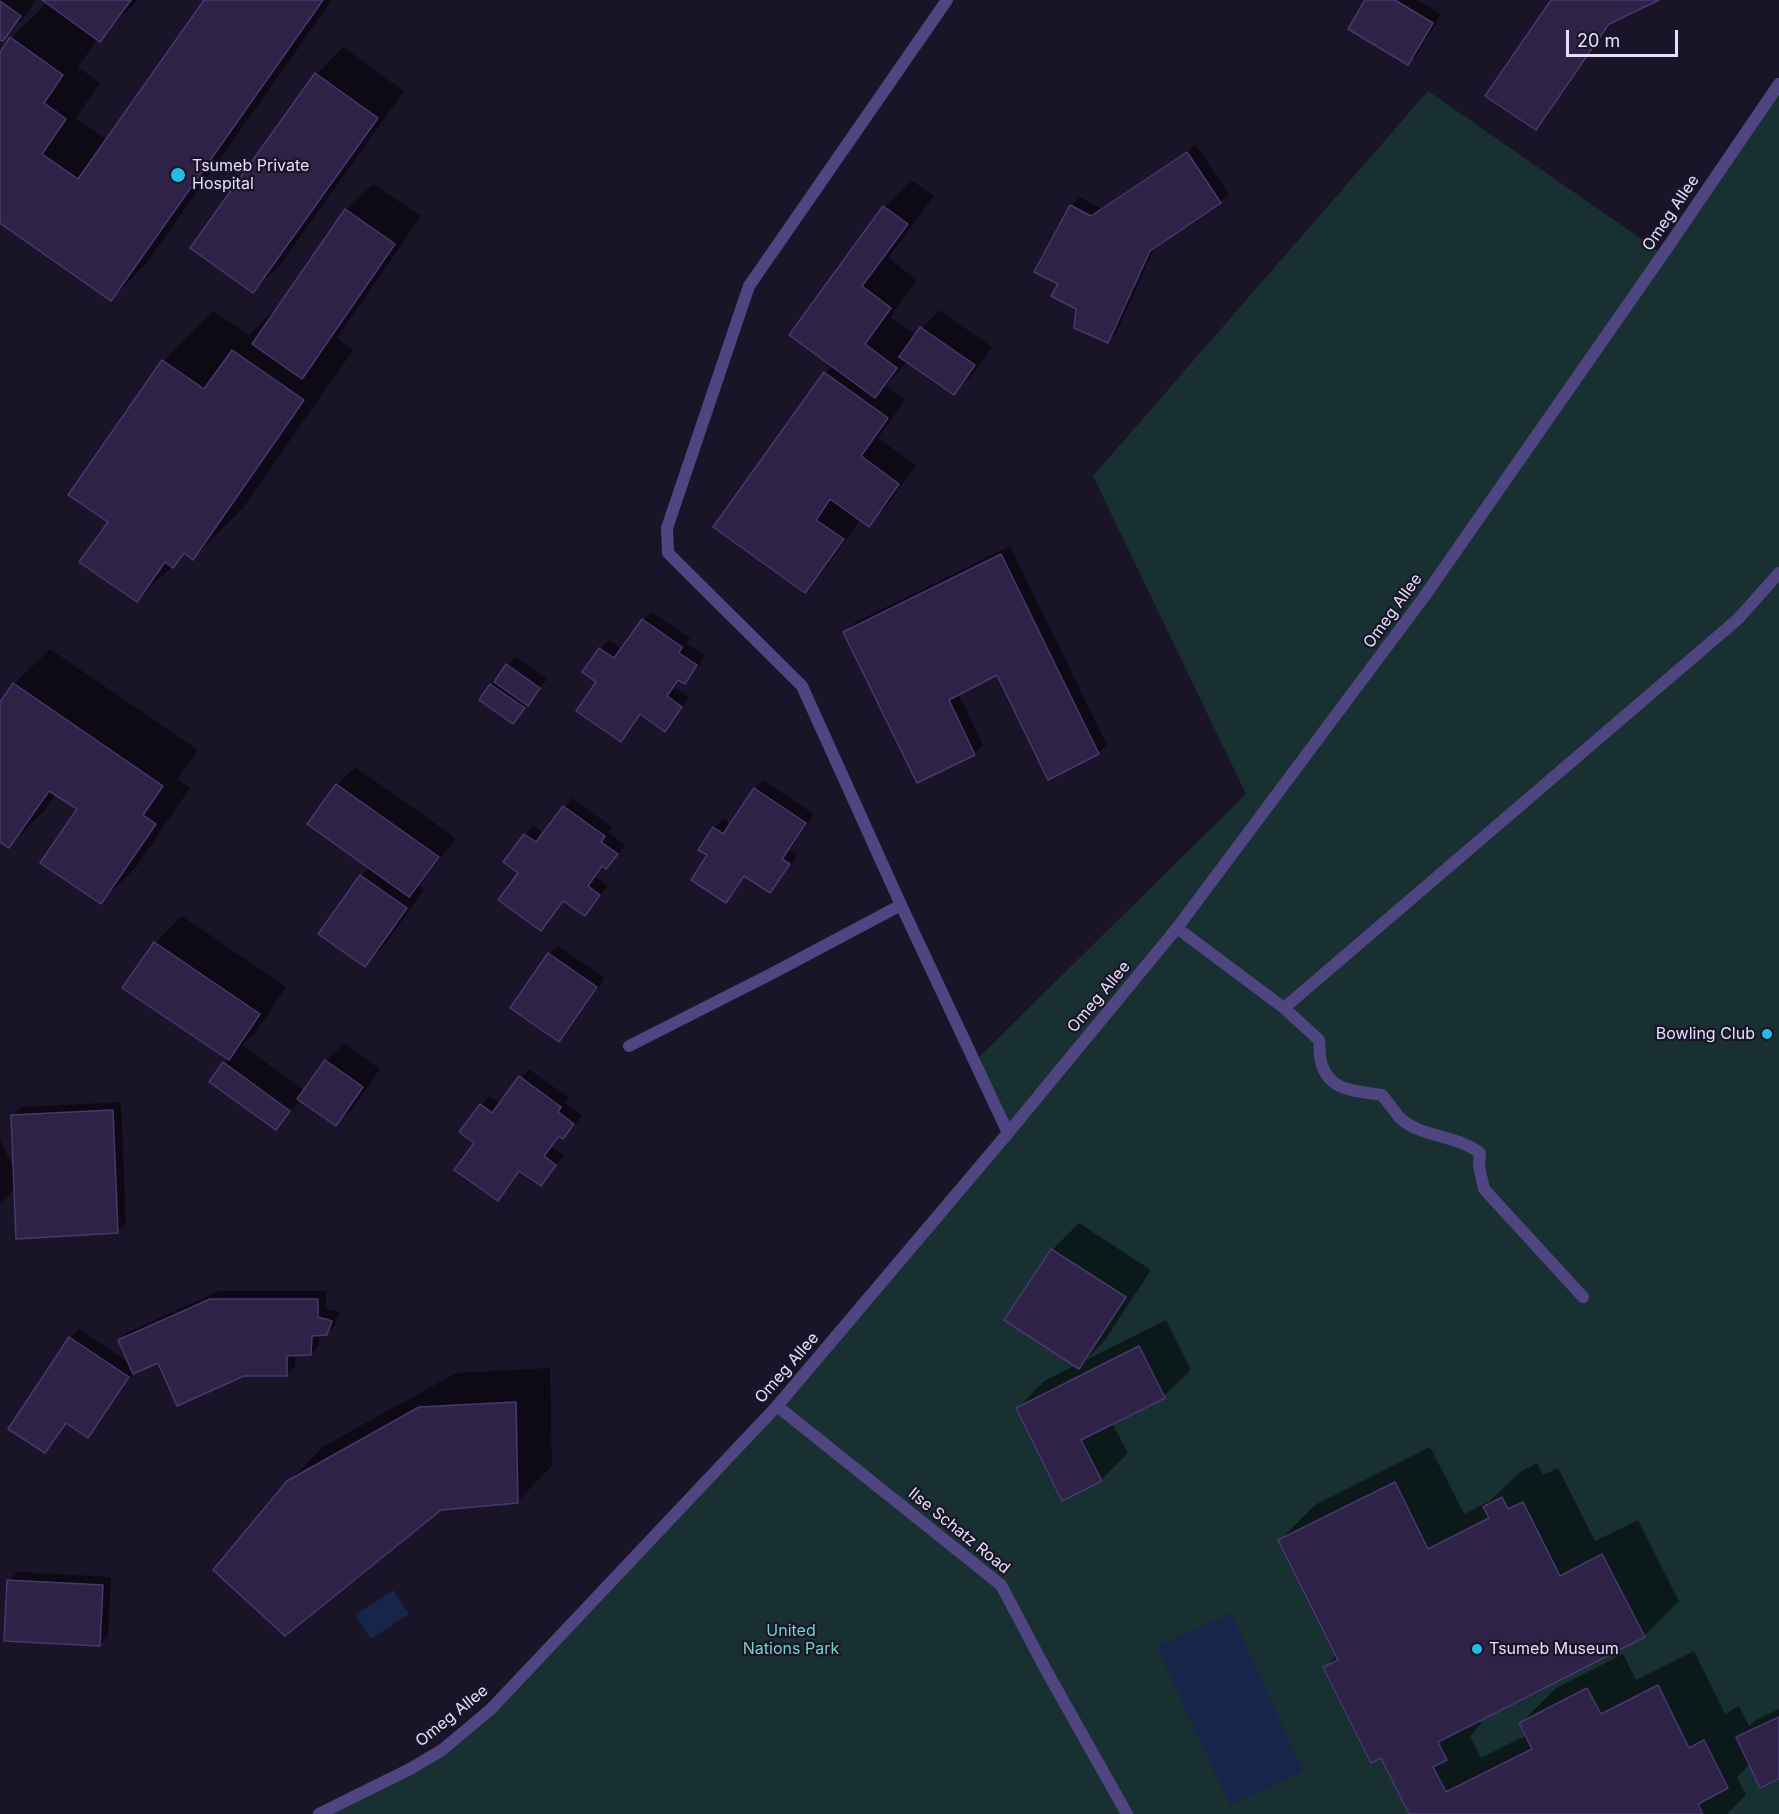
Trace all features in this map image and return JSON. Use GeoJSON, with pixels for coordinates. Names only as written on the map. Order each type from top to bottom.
{"type":"FeatureCollection","features":[{"type":"Feature","properties":{"kind":"street"},"geometry":{"type":"LineString","coordinates":[[947,0],[749,286],[667,528],[668,553],[802,686],[1008,1133]]}},
{"type":"Feature","properties":{"kind":"street","name":"Omeg Allee"},"geometry":{"type":"LineString","coordinates":[[319,1814],[426,1760],[442,1750],[491,1709],[777,1406],[1008,1133],[1177,928],[1424,597],[1663,255],[1779,84]]}},
{"type":"Feature","properties":{"kind":"street"},"geometry":{"type":"LineString","coordinates":[[1284,1008],[1738,619],[1779,573]]}},
{"type":"Feature","properties":{"kind":"street"},"geometry":{"type":"LineString","coordinates":[[628,1046],[901,905]]}},
{"type":"Feature","properties":{"kind":"street"},"geometry":{"type":"LineString","coordinates":[[1177,928],[1284,1008],[1319,1040],[1322,1065],[1331,1080],[1343,1089],[1382,1095],[1401,1119],[1423,1130],[1472,1146],[1480,1153],[1479,1166],[1485,1189],[1583,1297]]}},
{"type":"Feature","properties":{"kind":"street","name":"Ilse Schatz Road"},"geometry":{"type":"LineString","coordinates":[[777,1406],[1001,1585],[1127,1814]]}},
{"type":"Feature","properties":{"kind":"green space","name":"United Nations Park"},"geometry":{"type":"Polygon","coordinates":[[[1779,84],[1779,1814],[311,1814],[442,1750],[777,1406],[1007,1134],[974,1062],[1246,794],[1093,476],[1428,91],[1663,254],[1779,84]]]}},
{"type":"Feature","properties":{"kind":"water"},"geometry":{"type":"Polygon","coordinates":[[[393,1590],[409,1614],[371,1639],[355,1615],[393,1590]]]}},
{"type":"Feature","properties":{"kind":"water"},"geometry":{"type":"Polygon","coordinates":[[[1231,1613],[1303,1771],[1230,1805],[1157,1647],[1231,1613]]]}},
{"type":"Feature","properties":{"kind":"building"},"geometry":{"type":"Polygon","coordinates":[[[42,0],[131,0],[100,42],[42,0]]]}},
{"type":"Feature","properties":{"kind":"building"},"geometry":{"type":"Polygon","coordinates":[[[204,0],[323,0],[111,301],[0,223],[0,52],[10,37],[63,75],[44,103],[66,119],[42,154],[78,179],[204,0]]]}},
{"type":"Feature","properties":{"kind":"building"},"geometry":{"type":"Polygon","coordinates":[[[1365,0],[1395,0],[1433,23],[1408,65],[1348,29],[1365,0]]]}},
{"type":"Feature","properties":{"kind":"building"},"geometry":{"type":"Polygon","coordinates":[[[1551,0],[1659,0],[1609,24],[1536,130],[1485,96],[1551,0]]]}},
{"type":"Feature","properties":{"kind":"building"},"geometry":{"type":"Polygon","coordinates":[[[0,1],[21,16],[3,41],[0,40],[0,1]]]}},
{"type":"Feature","properties":{"kind":"building"},"geometry":{"type":"Polygon","coordinates":[[[315,73],[378,118],[253,293],[190,248],[315,73]]]}},
{"type":"Feature","properties":{"kind":"building"},"geometry":{"type":"Polygon","coordinates":[[[1187,152],[1221,203],[1150,251],[1108,343],[1074,328],[1076,309],[1051,296],[1058,284],[1034,272],[1070,205],[1091,216],[1187,152]]]}},
{"type":"Feature","properties":{"kind":"building"},"geometry":{"type":"Polygon","coordinates":[[[883,206],[908,224],[862,286],[891,308],[865,344],[897,368],[875,398],[789,335],[883,206]]]}},
{"type":"Feature","properties":{"kind":"building"},"geometry":{"type":"Polygon","coordinates":[[[345,209],[395,244],[302,379],[252,344],[345,209]]]}},
{"type":"Feature","properties":{"kind":"building"},"geometry":{"type":"Polygon","coordinates":[[[920,327],[975,365],[954,395],[899,357],[920,327]]]}},
{"type":"Feature","properties":{"kind":"building"},"geometry":{"type":"Polygon","coordinates":[[[232,350],[304,400],[193,560],[184,553],[173,568],[165,562],[137,602],[79,562],[108,522],[68,495],[162,360],[204,389],[232,350]]]}},
{"type":"Feature","properties":{"kind":"building"},"geometry":{"type":"Polygon","coordinates":[[[824,372],[888,418],[861,456],[899,484],[869,527],[830,499],[816,520],[844,539],[805,593],[713,527],[824,372]]]}},
{"type":"Feature","properties":{"kind":"building"},"geometry":{"type":"Polygon","coordinates":[[[1001,554],[1099,754],[1048,780],[997,675],[949,700],[975,755],[917,783],[843,632],[1001,554]]]}},
{"type":"Feature","properties":{"kind":"building"},"geometry":{"type":"Polygon","coordinates":[[[642,619],[682,647],[679,653],[697,665],[685,684],[678,680],[667,696],[682,707],[665,732],[640,714],[621,742],[576,711],[596,682],[582,672],[599,648],[614,658],[642,619]]]}},
{"type":"Feature","properties":{"kind":"building"},"geometry":{"type":"Polygon","coordinates":[[[506,664],[540,688],[528,706],[494,682],[506,664]]]}},
{"type":"Feature","properties":{"kind":"building"},"geometry":{"type":"Polygon","coordinates":[[[13,683],[163,786],[143,815],[156,824],[101,904],[40,863],[77,809],[49,791],[9,848],[0,842],[0,702],[13,683]]]}},
{"type":"Feature","properties":{"kind":"building"},"geometry":{"type":"Polygon","coordinates":[[[490,684],[525,708],[513,724],[479,700],[490,684]]]}},
{"type":"Feature","properties":{"kind":"building"},"geometry":{"type":"Polygon","coordinates":[[[336,784],[439,857],[409,897],[307,824],[336,784]]]}},
{"type":"Feature","properties":{"kind":"building"},"geometry":{"type":"Polygon","coordinates":[[[754,788],[806,823],[782,859],[790,864],[770,893],[744,876],[726,903],[691,880],[707,855],[698,850],[713,827],[723,834],[754,788]]]}},
{"type":"Feature","properties":{"kind":"building"},"geometry":{"type":"Polygon","coordinates":[[[563,806],[605,836],[601,842],[618,854],[606,869],[602,866],[588,886],[600,895],[585,916],[563,901],[541,931],[498,900],[518,873],[503,862],[524,834],[536,842],[563,806]]]}},
{"type":"Feature","properties":{"kind":"building"},"geometry":{"type":"Polygon","coordinates":[[[360,875],[407,908],[365,967],[318,934],[360,875]]]}},
{"type":"Feature","properties":{"kind":"building"},"geometry":{"type":"Polygon","coordinates":[[[154,942],[260,1014],[229,1060],[122,988],[154,942]]]}},
{"type":"Feature","properties":{"kind":"building"},"geometry":{"type":"Polygon","coordinates":[[[548,953],[597,987],[559,1042],[510,1008],[548,953]]]}},
{"type":"Feature","properties":{"kind":"building"},"geometry":{"type":"Polygon","coordinates":[[[325,1060],[363,1087],[336,1126],[297,1099],[325,1060]]]}},
{"type":"Feature","properties":{"kind":"building"},"geometry":{"type":"Polygon","coordinates":[[[223,1062],[290,1111],[276,1130],[209,1082],[223,1062]]]}},
{"type":"Feature","properties":{"kind":"building"},"geometry":{"type":"Polygon","coordinates":[[[519,1076],[561,1107],[558,1112],[574,1124],[563,1139],[559,1136],[544,1156],[556,1165],[541,1186],[519,1171],[498,1201],[454,1170],[474,1143],[459,1132],[480,1104],[492,1113],[519,1076]]]}},
{"type":"Feature","properties":{"kind":"building"},"geometry":{"type":"Polygon","coordinates":[[[113,1110],[118,1233],[16,1239],[11,1115],[113,1110]]]}},
{"type":"Feature","properties":{"kind":"building"},"geometry":{"type":"Polygon","coordinates":[[[1051,1249],[1126,1297],[1079,1369],[1004,1320],[1051,1249]]]}},
{"type":"Feature","properties":{"kind":"building"},"geometry":{"type":"Polygon","coordinates":[[[210,1299],[318,1299],[318,1317],[332,1321],[327,1335],[312,1336],[311,1355],[287,1356],[287,1376],[244,1376],[177,1406],[158,1363],[133,1374],[118,1340],[210,1299]]]}},
{"type":"Feature","properties":{"kind":"building"},"geometry":{"type":"Polygon","coordinates":[[[69,1337],[129,1377],[88,1438],[66,1423],[45,1453],[8,1429],[69,1337]]]}},
{"type":"Feature","properties":{"kind":"building"},"geometry":{"type":"Polygon","coordinates":[[[1139,1346],[1165,1398],[1081,1440],[1102,1481],[1062,1501],[1016,1408],[1139,1346]]]}},
{"type":"Feature","properties":{"kind":"building"},"geometry":{"type":"Polygon","coordinates":[[[516,1402],[518,1503],[441,1510],[285,1636],[213,1570],[287,1481],[419,1407],[516,1402]]]}},
{"type":"Feature","properties":{"kind":"building","name":"Tsumeb Museum"},"geometry":{"type":"Polygon","coordinates":[[[1395,1482],[1428,1549],[1489,1518],[1483,1507],[1502,1497],[1508,1509],[1523,1502],[1560,1576],[1602,1554],[1645,1637],[1438,1742],[1447,1760],[1433,1767],[1446,1792],[1532,1749],[1519,1723],[1587,1688],[1601,1714],[1658,1685],[1689,1748],[1704,1740],[1728,1788],[1698,1804],[1703,1814],[1409,1814],[1381,1758],[1371,1763],[1323,1667],[1338,1660],[1278,1540],[1395,1482]]]}},
{"type":"Feature","properties":{"kind":"building"},"geometry":{"type":"Polygon","coordinates":[[[7,1580],[103,1585],[100,1646],[4,1641],[7,1580]]]}},
{"type":"Feature","properties":{"kind":"building"},"geometry":{"type":"Polygon","coordinates":[[[1779,1717],[1779,1779],[1760,1788],[1736,1737],[1779,1717]]]}},
{"type":"Feature","properties":{"kind":"place","name":"Tsumeb Private Hospital"},"geometry":{"type":"Point","coordinates":[178,175]}},
{"type":"Feature","properties":{"kind":"place","name":"Bowling Club"},"geometry":{"type":"Point","coordinates":[1767,1034]}},
{"type":"Feature","properties":{"kind":"place","name":"Tsumeb Museum"},"geometry":{"type":"Point","coordinates":[1477,1649]}}]}
